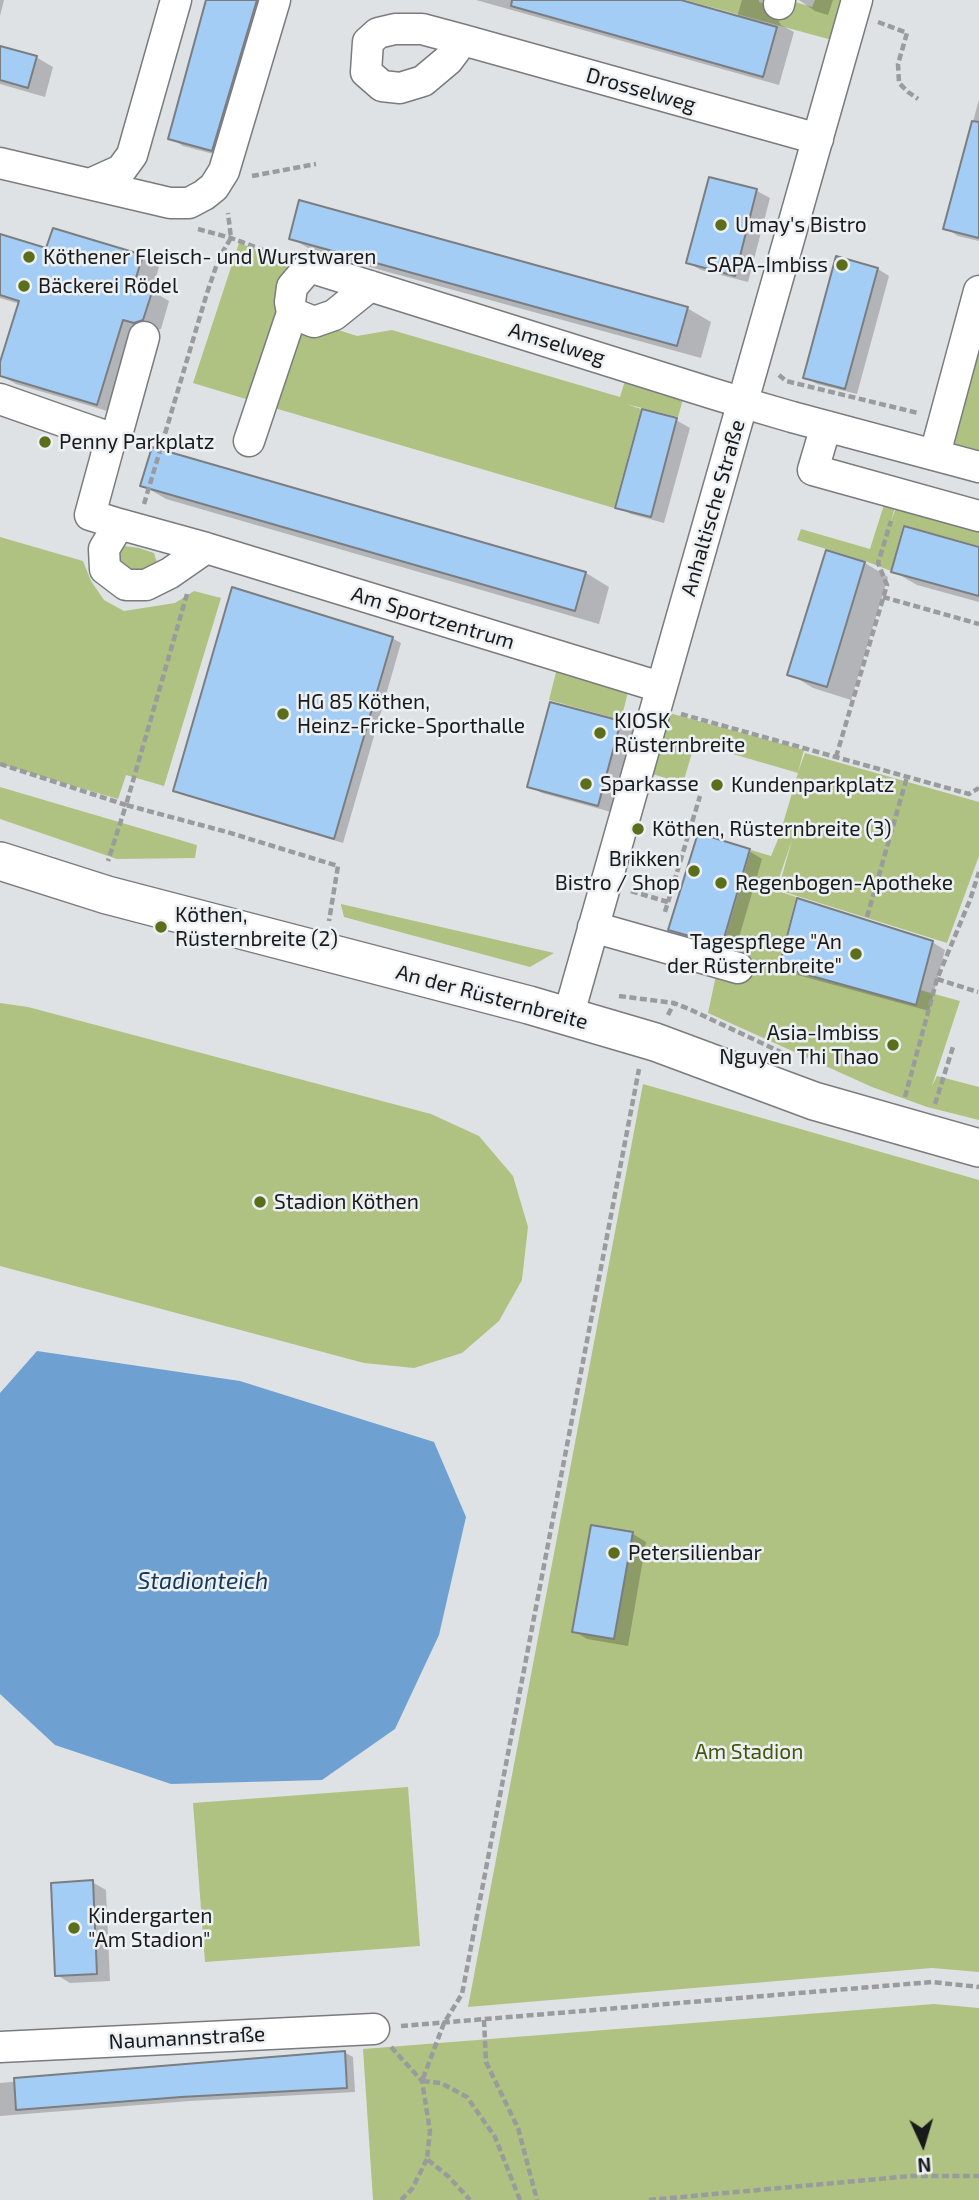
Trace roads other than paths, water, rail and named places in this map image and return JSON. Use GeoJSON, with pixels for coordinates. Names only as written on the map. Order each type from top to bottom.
{"type":"FeatureCollection","features":[{"type":"Feature","properties":{"kind":"main road","name":"An der Rüsternbreite"},"geometry":{"type":"LineString","coordinates":[[0,861],[107,895],[655,1042],[814,1101],[979,1148]]}},
{"type":"Feature","properties":{"kind":"street"},"geometry":{"type":"LineString","coordinates":[[90,184],[121,170],[132,155],[176,0]]}},
{"type":"Feature","properties":{"kind":"street"},"geometry":{"type":"LineString","coordinates":[[0,163],[170,203],[189,203],[204,195],[214,187],[224,171],[275,0]]}},
{"type":"Feature","properties":{"kind":"street","name":"Anhaltische Straße"},"geometry":{"type":"LineString","coordinates":[[568,1017],[593,927],[666,699],[744,403],[818,139],[864,10]]}},
{"type":"Feature","properties":{"kind":"street","name":"Drosselweg"},"geometry":{"type":"LineString","coordinates":[[463,40],[818,139]]}},
{"type":"Feature","properties":{"kind":"street","name":"Amselweg"},"geometry":{"type":"LineString","coordinates":[[292,313],[292,287],[309,267],[744,403],[979,467]]}},
{"type":"Feature","properties":{"kind":"street"},"geometry":{"type":"LineString","coordinates":[[249,441],[292,313],[314,322],[334,315],[370,286]]}},
{"type":"Feature","properties":{"kind":"street"},"geometry":{"type":"LineString","coordinates":[[935,454],[979,291]]}},
{"type":"Feature","properties":{"kind":"street"},"geometry":{"type":"LineString","coordinates":[[0,399],[111,438],[118,431],[144,337]]}},
{"type":"Feature","properties":{"kind":"street"},"geometry":{"type":"LineString","coordinates":[[826,426],[813,470],[979,516]]}},
{"type":"Feature","properties":{"kind":"street","name":"Am Sportzentrum"},"geometry":{"type":"LineString","coordinates":[[111,438],[90,515],[131,517],[202,551],[666,699]]}},
{"type":"Feature","properties":{"kind":"street"},"geometry":{"type":"LineString","coordinates":[[131,517],[104,549],[105,569],[126,585],[146,584],[170,573],[202,551]]}},
{"type":"Feature","properties":{"kind":"street"},"geometry":{"type":"LineString","coordinates":[[593,927],[738,968]]}},
{"type":"Feature","properties":{"kind":"street","name":"Naumannstraße"},"geometry":{"type":"LineString","coordinates":[[0,2047],[374,2029]]}},
{"type":"Feature","properties":{"kind":"water","name":"Stadionteich"},"geometry":{"type":"Polygon","coordinates":[[[37,1351],[240,1381],[434,1442],[466,1517],[439,1635],[395,1729],[322,1780],[171,1784],[55,1745],[0,1694],[0,1393],[37,1351]]]}},
{"type":"Feature","properties":{"kind":"place","name":"Umay's Bistro"},"geometry":{"type":"Point","coordinates":[721,225]}},
{"type":"Feature","properties":{"kind":"place","name":"Köthener Fleisch- und Wurstwaren"},"geometry":{"type":"Point","coordinates":[29,257]}},
{"type":"Feature","properties":{"kind":"place","name":"SAPA-Imbiss"},"geometry":{"type":"Point","coordinates":[842,265]}},
{"type":"Feature","properties":{"kind":"place","name":"Bäckerei Rödel"},"geometry":{"type":"Point","coordinates":[24,286]}},
{"type":"Feature","properties":{"kind":"place","name":"Penny Parkplatz"},"geometry":{"type":"Point","coordinates":[45,442]}},
{"type":"Feature","properties":{"kind":"place","name":"HG 85 Köthen, Heinz-Fricke-Sporthalle"},"geometry":{"type":"Point","coordinates":[283,714]}},
{"type":"Feature","properties":{"kind":"place","name":"KIOSK Rüsternbreite"},"geometry":{"type":"Point","coordinates":[600,733]}},
{"type":"Feature","properties":{"kind":"place","name":"Sparkasse"},"geometry":{"type":"Point","coordinates":[586,784]}},
{"type":"Feature","properties":{"kind":"place","name":"Kundenparkplatz"},"geometry":{"type":"Point","coordinates":[717,785]}},
{"type":"Feature","properties":{"kind":"place","name":"Köthen, Rüsternbreite (3)"},"geometry":{"type":"Point","coordinates":[638,829]}},
{"type":"Feature","properties":{"kind":"place","name":"Brikken Bistro / Shop"},"geometry":{"type":"Point","coordinates":[694,871]}},
{"type":"Feature","properties":{"kind":"place","name":"Regenbogen-Apotheke"},"geometry":{"type":"Point","coordinates":[721,883]}},
{"type":"Feature","properties":{"kind":"place","name":"Köthen, Rüsternbreite (2)"},"geometry":{"type":"Point","coordinates":[161,927]}},
{"type":"Feature","properties":{"kind":"place","name":"Tagespflege \"An der Rüsternbreite\""},"geometry":{"type":"Point","coordinates":[856,954]}},
{"type":"Feature","properties":{"kind":"place","name":"Asia-Imbiss Nguyen Thi Thao"},"geometry":{"type":"Point","coordinates":[893,1045]}},
{"type":"Feature","properties":{"kind":"place","name":"Stadion Köthen"},"geometry":{"type":"Point","coordinates":[260,1202]}},
{"type":"Feature","properties":{"kind":"place","name":"Petersilienbar"},"geometry":{"type":"Point","coordinates":[614,1553]}},
{"type":"Feature","properties":{"kind":"place","name":"Kindergarten \"Am Stadion\""},"geometry":{"type":"Point","coordinates":[74,1928]}},
{"type":"Feature","properties":{"kind":"park label","name":"Am Stadion"},"geometry":{"type":"Point","coordinates":[749,1752]}}]}
